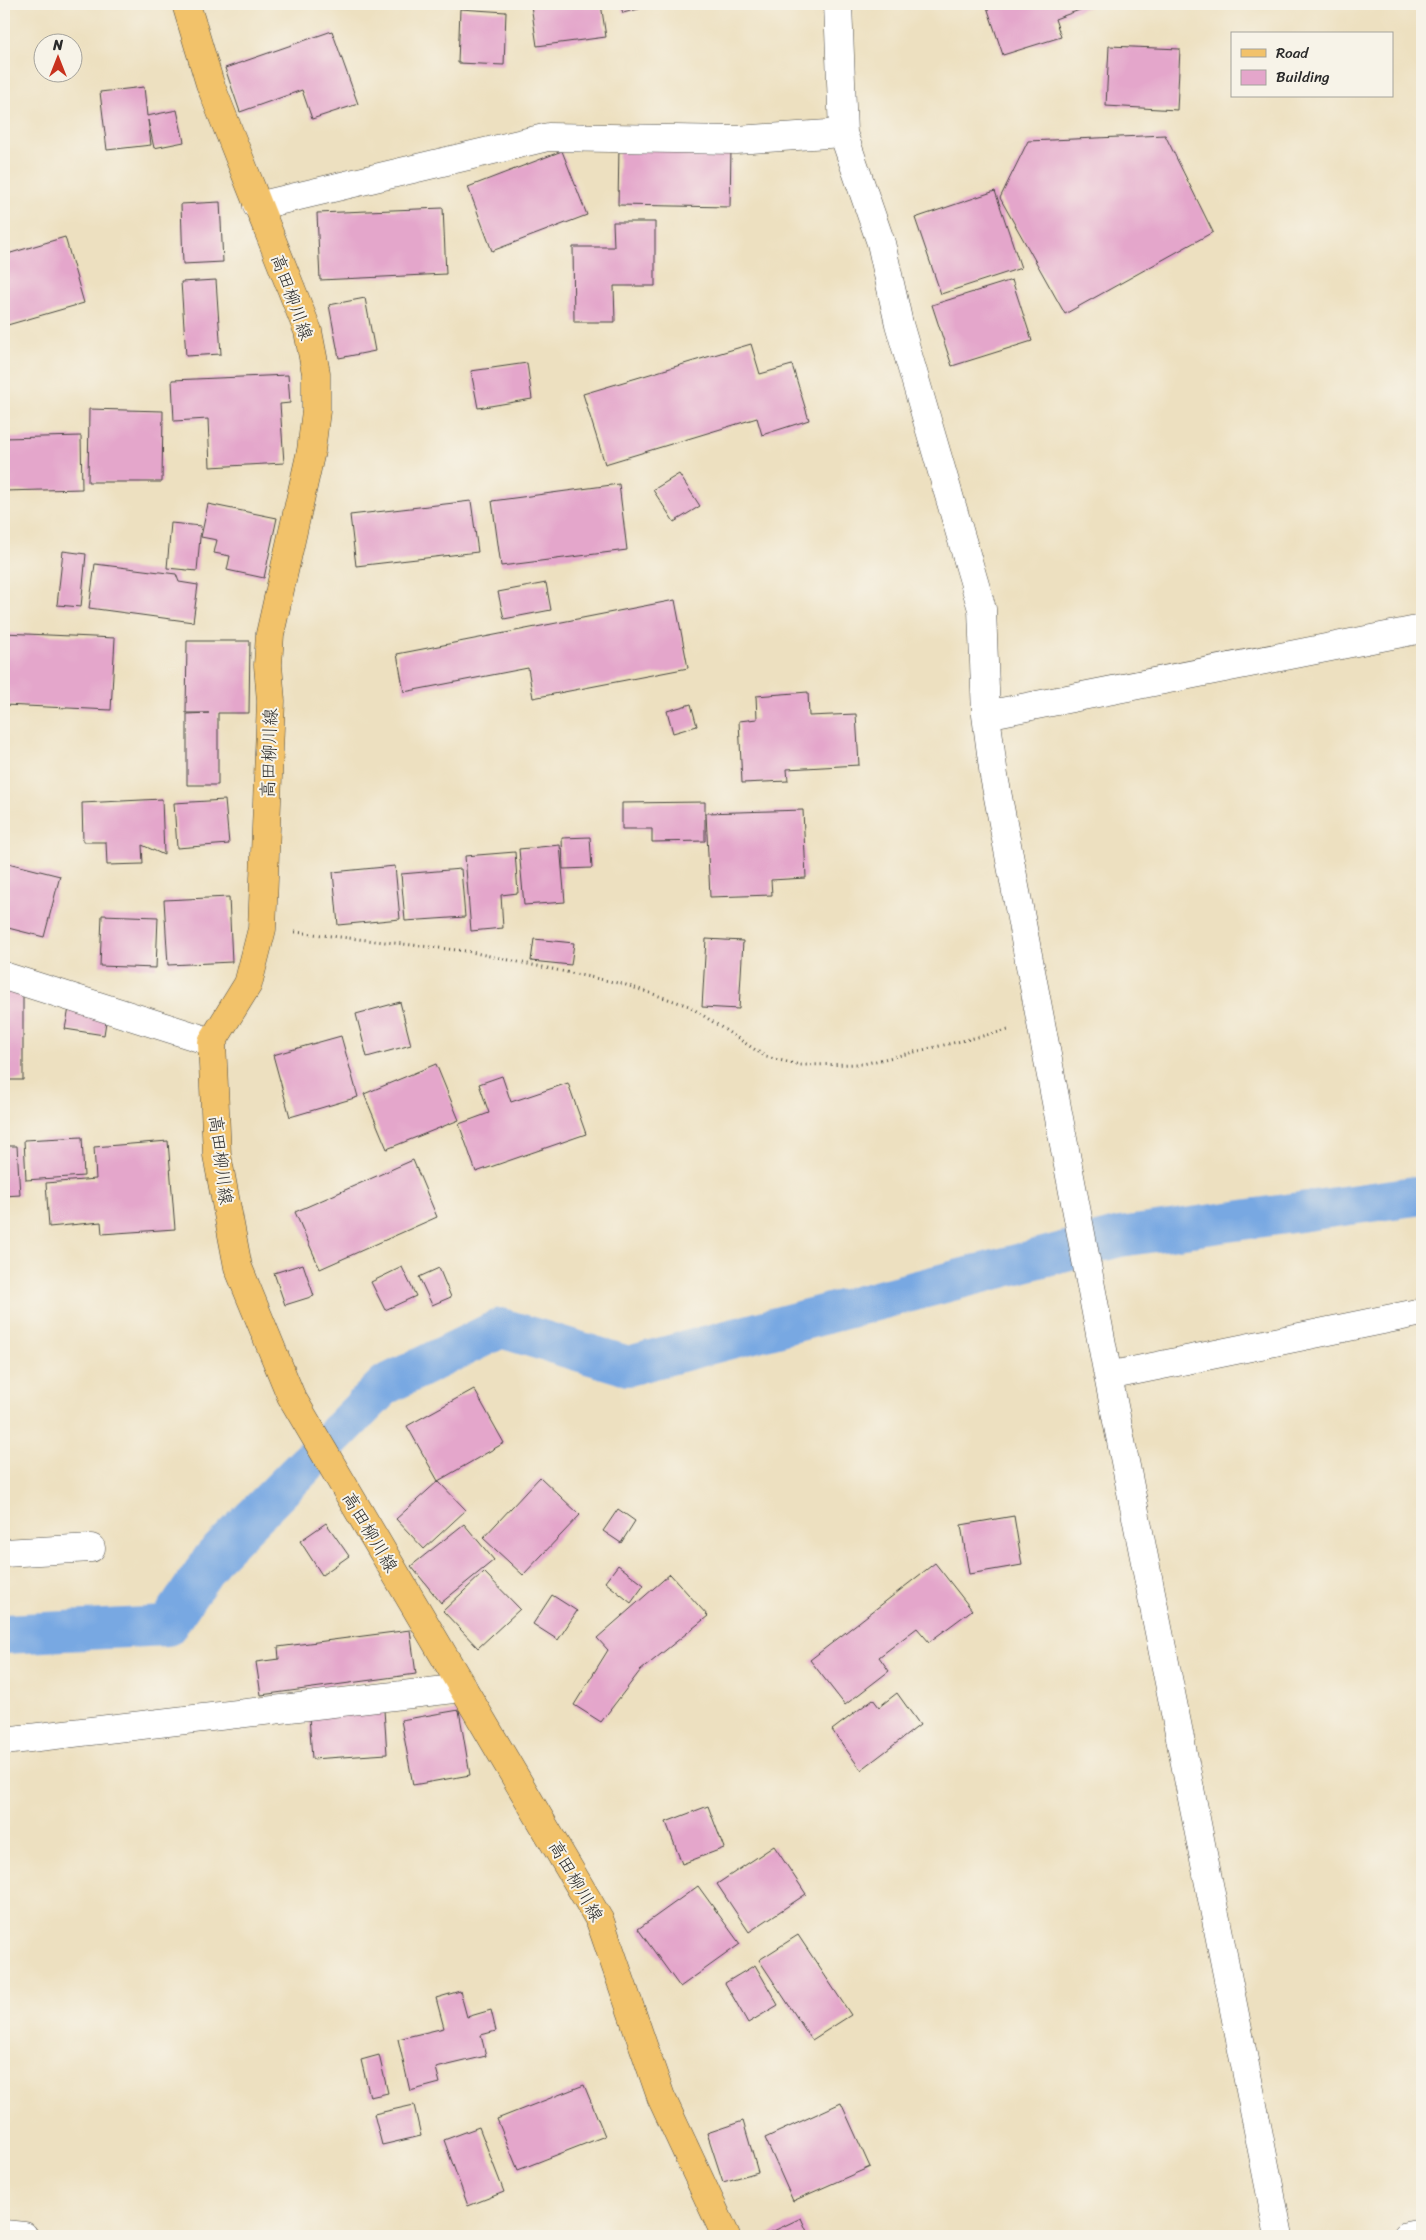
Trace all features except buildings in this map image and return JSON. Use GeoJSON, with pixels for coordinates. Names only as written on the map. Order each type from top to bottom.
{"type":"FeatureCollection","features":[{"type":"Feature","properties":{"kind":"main road","name":"高田柳川線"},"geometry":{"type":"LineString","coordinates":[[186,4],[210,84],[308,331],[316,373],[316,411],[311,451],[270,634],[268,665],[272,700],[262,929],[248,984],[212,1042],[217,1155],[238,1267],[291,1396],[600,1921],[661,2097],[726,2236]]}},
{"type":"Feature","properties":{"kind":"street"},"geometry":{"type":"LineString","coordinates":[[838,4],[843,133],[881,243],[899,324],[982,609],[986,715],[994,776],[1108,1376],[1279,2236]]}},
{"type":"Feature","properties":{"kind":"street"},"geometry":{"type":"LineString","coordinates":[[257,206],[548,137],[736,140],[843,133]]}},
{"type":"Feature","properties":{"kind":"street"},"geometry":{"type":"LineString","coordinates":[[986,715],[1422,629]]}},
{"type":"Feature","properties":{"kind":"street"},"geometry":{"type":"LineString","coordinates":[[4,976],[212,1042]]}},
{"type":"Feature","properties":{"kind":"street"},"geometry":{"type":"LineString","coordinates":[[1108,1376],[1422,1312]]}},
{"type":"Feature","properties":{"kind":"street"},"geometry":{"type":"LineString","coordinates":[[4,1553],[91,1548]]}},
{"type":"Feature","properties":{"kind":"street"},"geometry":{"type":"LineString","coordinates":[[4,1742],[463,1688]]}},
{"type":"Feature","properties":{"kind":"street"},"geometry":{"type":"LineString","coordinates":[[1406,2236],[1422,2233]]}},
{"type":"Feature","properties":{"kind":"street"},"geometry":{"type":"LineString","coordinates":[[4,2234],[24,2236]]}},
{"type":"Feature","properties":{"kind":"path"},"geometry":{"type":"LineString","coordinates":[[262,929],[466,951],[623,984],[689,1006],[766,1057],[800,1066],[863,1064],[1041,1022]]}},
{"type":"Feature","properties":{"kind":"waterway"},"geometry":{"type":"LineString","coordinates":[[4,1634],[167,1626],[213,1558],[385,1385],[501,1328],[628,1366],[1120,1237],[1422,1195]]}}]}
